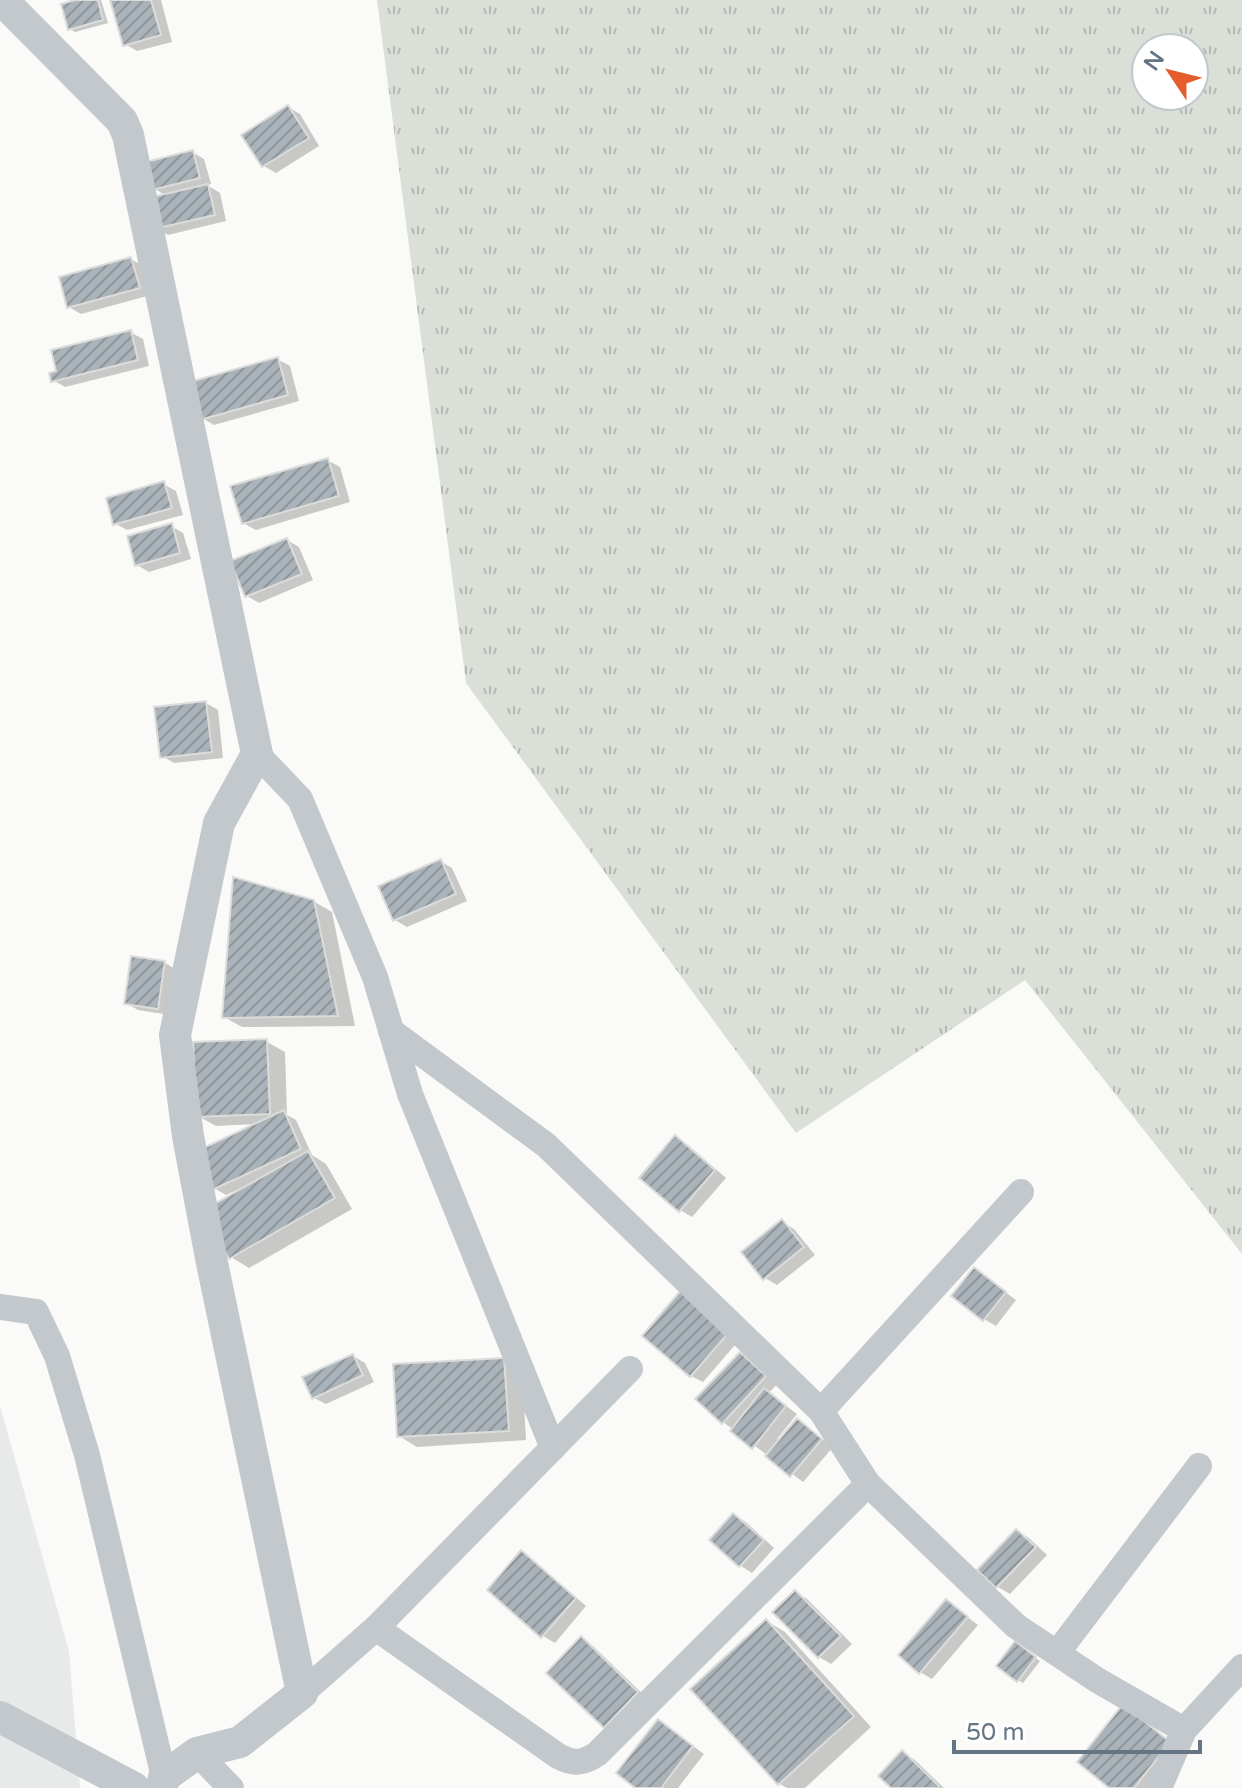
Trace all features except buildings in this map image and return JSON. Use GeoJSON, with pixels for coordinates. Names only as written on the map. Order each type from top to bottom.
{"type":"FeatureCollection","features":[{"type":"Feature","properties":{"kind":"street"},"geometry":{"type":"LineString","coordinates":[[2,0],[122,121],[128,135],[257,754],[300,799],[375,977],[410,1094],[553,1448]]}},
{"type":"Feature","properties":{"kind":"street"},"geometry":{"type":"LineString","coordinates":[[257,754],[219,823],[175,1035],[188,1136],[212,1263],[302,1693]]}},
{"type":"Feature","properties":{"kind":"street"},"geometry":{"type":"LineString","coordinates":[[391,1031],[546,1145],[821,1411],[868,1484],[1016,1626],[1097,1680],[1184,1730]]}},
{"type":"Feature","properties":{"kind":"street"},"geometry":{"type":"LineString","coordinates":[[821,1411],[1021,1192]]}},
{"type":"Feature","properties":{"kind":"street"},"geometry":{"type":"LineString","coordinates":[[0,1307],[36,1312],[57,1356],[87,1455],[126,1609],[153,1784]]}},
{"type":"Feature","properties":{"kind":"street"},"geometry":{"type":"LineString","coordinates":[[153,1784],[197,1753],[240,1742],[302,1693],[376,1628],[630,1369]]}},
{"type":"Feature","properties":{"kind":"street"},"geometry":{"type":"LineString","coordinates":[[1057,1653],[1199,1466]]}},
{"type":"Feature","properties":{"kind":"street"},"geometry":{"type":"LineString","coordinates":[[376,1628],[558,1756],[572,1763],[587,1761],[609,1743],[868,1484]]}},
{"type":"Feature","properties":{"kind":"street"},"geometry":{"type":"LineString","coordinates":[[1159,1788],[1184,1730],[1238,1679]]}},
{"type":"Feature","properties":{"kind":"street"},"geometry":{"type":"LineString","coordinates":[[0,1717],[153,1784]]}},
{"type":"Feature","properties":{"kind":"street"},"geometry":{"type":"LineString","coordinates":[[197,1753],[231,1788]]}},
{"type":"Feature","properties":{"kind":"shaded area"},"geometry":{"type":"Polygon","coordinates":[[[0,1406],[69,1651],[80,1788],[0,1788],[0,1406]]]}},
{"type":"Feature","properties":{"kind":"green space"},"geometry":{"type":"Polygon","coordinates":[[[377,0],[1242,0],[1242,1254],[1025,980],[796,1133],[466,683],[377,0]]]}}]}
